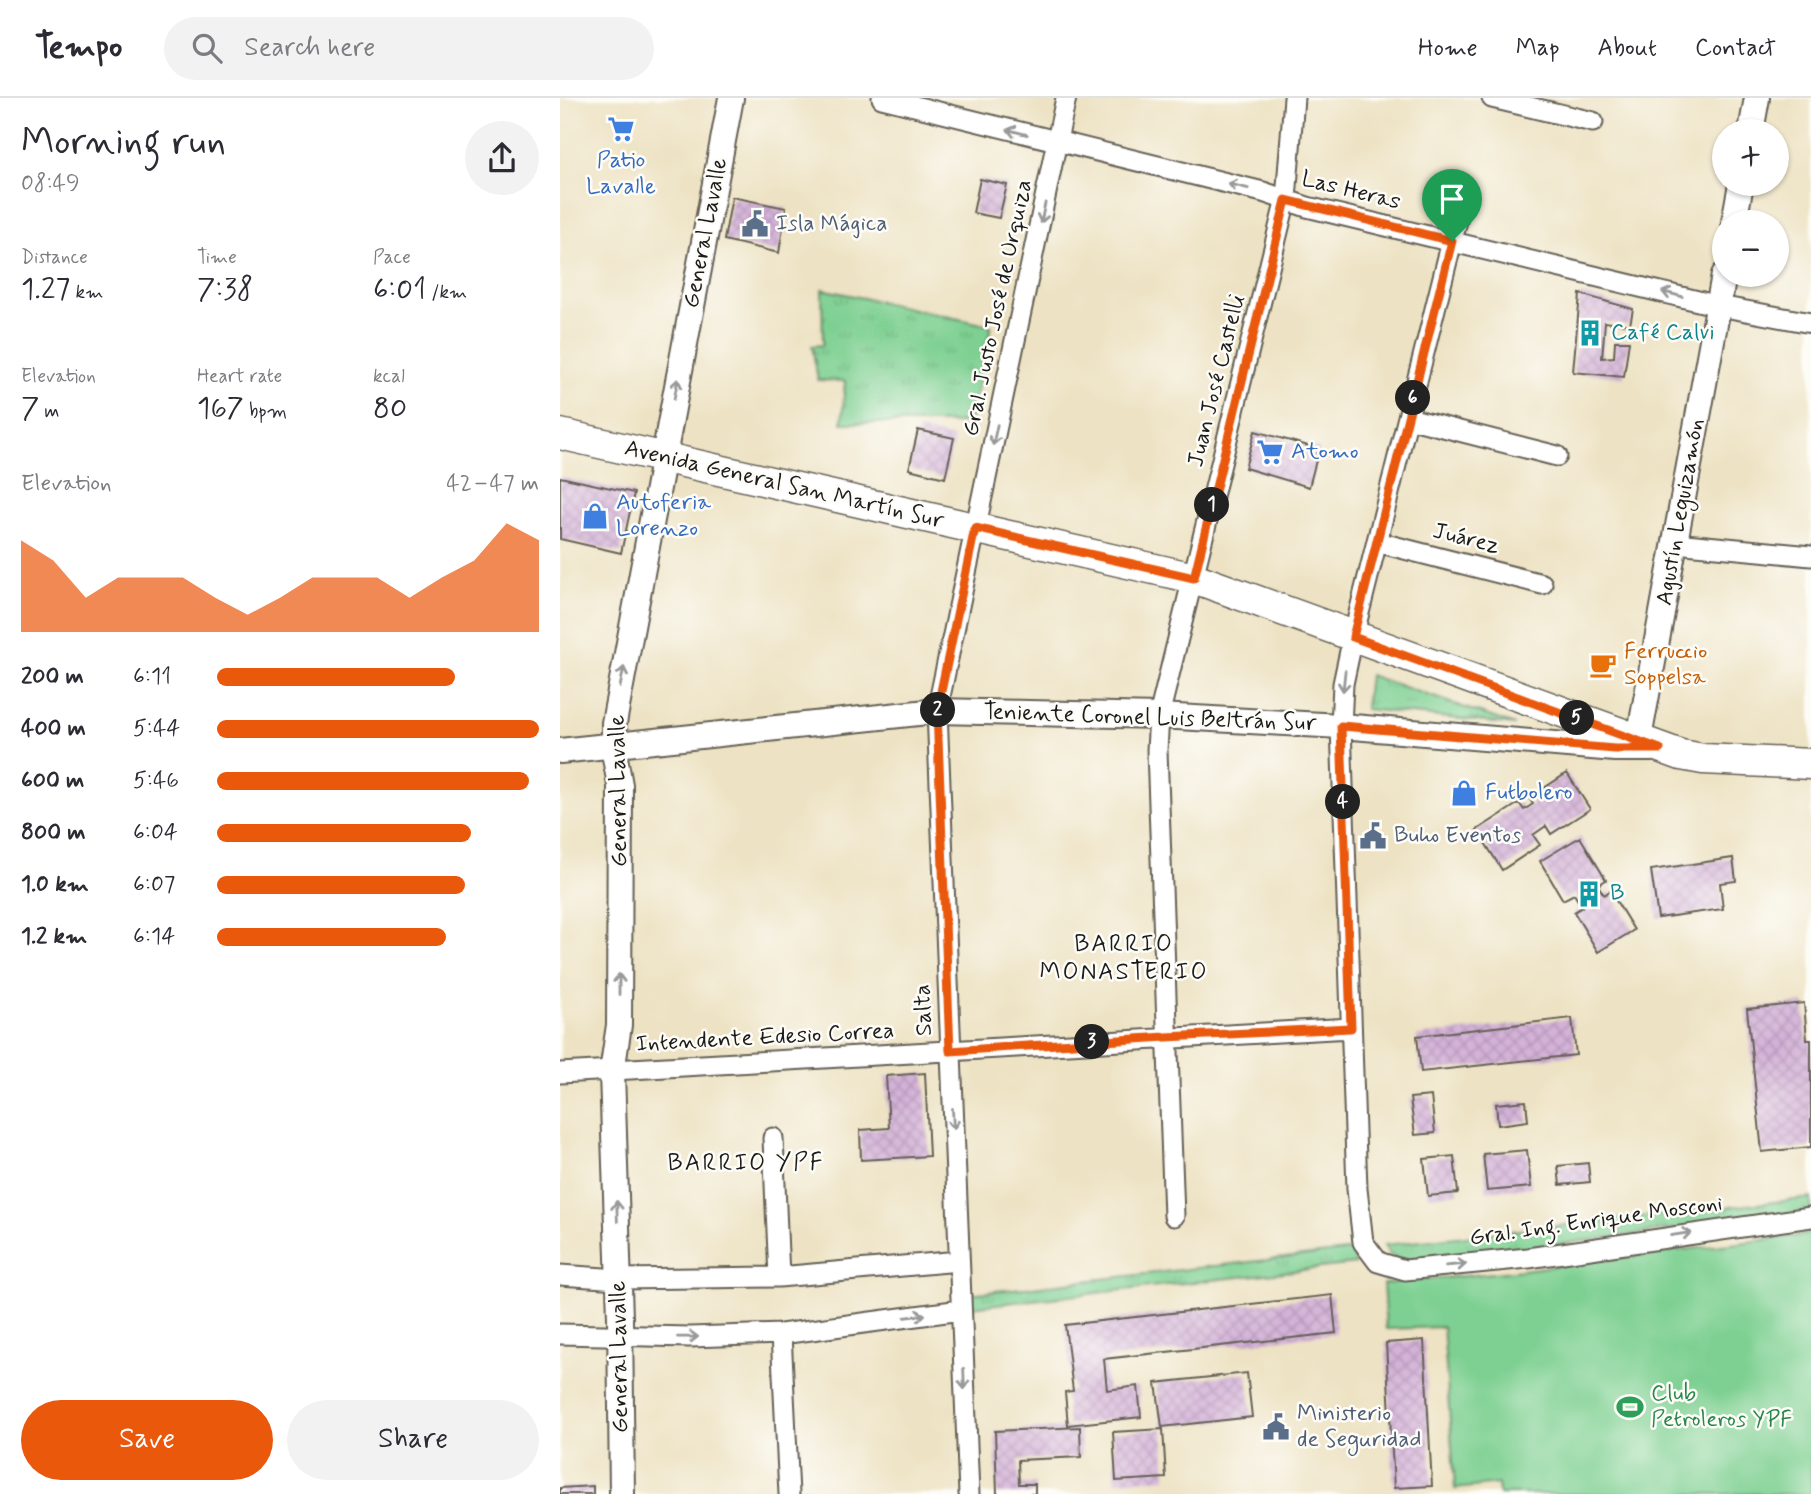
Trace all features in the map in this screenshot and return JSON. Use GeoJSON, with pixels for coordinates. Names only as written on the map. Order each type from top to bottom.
{"type":"FeatureCollection","features":[{"type":"Feature","properties":{"kind":"main road","name":"Avenida General San Martín Sur"},"geometry":{"type":"LineString","coordinates":[[560,434],[1194,578],[1638,747],[1703,759],[1811,764]]}},
{"type":"Feature","properties":{"kind":"street","name":"General Lavalle"},"geometry":{"type":"LineString","coordinates":[[622,1494],[612,1072],[619,1025],[620,785],[614,744],[615,715],[731,98]]}},
{"type":"Feature","properties":{"kind":"street","name":"Las Heras"},"geometry":{"type":"LineString","coordinates":[[882,98],[1718,306],[1811,323]]}},
{"type":"Feature","properties":{"kind":"street","name":"Gral. Justo José de Urquiza"},"geometry":{"type":"LineString","coordinates":[[975,528],[1066,98]]}},
{"type":"Feature","properties":{"kind":"street","name":"Juan José Castelli"},"geometry":{"type":"LineString","coordinates":[[1174,1216],[1157,750],[1159,716],[1286,200],[1294,98]]}},
{"type":"Feature","properties":{"kind":"street"},"geometry":{"type":"LineString","coordinates":[[1492,98],[1593,122]]}},
{"type":"Feature","properties":{"kind":"street"},"geometry":{"type":"LineString","coordinates":[[1753,119],[1757,98]]}},
{"type":"Feature","properties":{"kind":"street"},"geometry":{"type":"LineString","coordinates":[[1351,1028],[1341,726],[1343,684],[1463,197]]}},
{"type":"Feature","properties":{"kind":"street","name":"Agustín Leguizamón"},"geometry":{"type":"LineString","coordinates":[[1638,747],[1722,287]]}},
{"type":"Feature","properties":{"kind":"street"},"geometry":{"type":"LineString","coordinates":[[1408,418],[1557,456]]}},
{"type":"Feature","properties":{"kind":"street","name":"Salta"},"geometry":{"type":"LineString","coordinates":[[969,1494],[937,711],[975,528]]}},
{"type":"Feature","properties":{"kind":"street","name":"Juárez"},"geometry":{"type":"LineString","coordinates":[[1377,542],[1542,584]]}},
{"type":"Feature","properties":{"kind":"street"},"geometry":{"type":"LineString","coordinates":[[1675,544],[1811,556]]}},
{"type":"Feature","properties":{"kind":"street","name":"Teniente Coronel Luis Beltrán Sur"},"geometry":{"type":"LineString","coordinates":[[560,751],[937,711],[1159,716],[1638,747]]}},
{"type":"Feature","properties":{"kind":"street","name":"Intendente Edesio Correa"},"geometry":{"type":"LineString","coordinates":[[560,1073],[1351,1028]]}},
{"type":"Feature","properties":{"kind":"street","name":"Gral. Ing. Enrique Mosconi"},"geometry":{"type":"LineString","coordinates":[[1351,1028],[1360,1231],[1369,1252],[1378,1262],[1405,1270],[1528,1258],[1811,1217]]}},
{"type":"Feature","properties":{"kind":"street"},"geometry":{"type":"LineString","coordinates":[[773,1138],[779,1277]]}},
{"type":"Feature","properties":{"kind":"street"},"geometry":{"type":"LineString","coordinates":[[560,1275],[619,1279],[779,1277],[959,1261]]}},
{"type":"Feature","properties":{"kind":"street"},"geometry":{"type":"LineString","coordinates":[[560,1334],[620,1337],[781,1334],[961,1310]]}},
{"type":"Feature","properties":{"kind":"street"},"geometry":{"type":"LineString","coordinates":[[781,1334],[789,1494]]}},
{"type":"Feature","properties":{"kind":"green space"},"geometry":{"type":"Polygon","coordinates":[[[822,289],[991,326],[970,423],[842,423],[845,381],[818,380],[812,346],[823,345],[822,289]]]}},
{"type":"Feature","properties":{"kind":"green space"},"geometry":{"type":"Polygon","coordinates":[[[1369,675],[1515,725],[1365,709],[1369,675]]]}},
{"type":"Feature","properties":{"kind":"green space"},"geometry":{"type":"Polygon","coordinates":[[[1811,1198],[1811,1211],[1538,1247],[1400,1260],[1389,1254],[1384,1245],[1811,1198]]]}},
{"type":"Feature","properties":{"kind":"green space","name":"Club Petroleros YPF"},"geometry":{"type":"Polygon","coordinates":[[[1811,1234],[1811,1494],[1499,1494],[1498,1484],[1455,1489],[1443,1327],[1386,1329],[1383,1284],[1514,1271],[1811,1234]]]}},
{"type":"Feature","properties":{"kind":"green space"},"geometry":{"type":"Polygon","coordinates":[[[1354,1250],[1355,1264],[971,1307],[970,1294],[1354,1250]]]}},
{"type":"Feature","properties":{"kind":"building"},"geometry":{"type":"Polygon","coordinates":[[[980,179],[1007,185],[999,218],[973,213],[980,179]]]}},
{"type":"Feature","properties":{"kind":"building","name":"Isla Mágica"},"geometry":{"type":"Polygon","coordinates":[[[732,197],[786,208],[779,253],[724,240],[732,197]]]}},
{"type":"Feature","properties":{"kind":"building","name":"Café Calvi"},"geometry":{"type":"Polygon","coordinates":[[[1580,294],[1633,309],[1630,325],[1605,322],[1602,358],[1614,357],[1615,341],[1629,341],[1624,377],[1573,372],[1580,294]]]}},
{"type":"Feature","properties":{"kind":"building"},"geometry":{"type":"Polygon","coordinates":[[[918,430],[954,438],[945,478],[909,469],[918,430]]]}},
{"type":"Feature","properties":{"kind":"building"},"geometry":{"type":"Polygon","coordinates":[[[1255,431],[1319,449],[1309,487],[1245,468],[1255,431]]]}},
{"type":"Feature","properties":{"kind":"building","name":"Autoferia Lorenzo"},"geometry":{"type":"Polygon","coordinates":[[[560,477],[634,493],[621,553],[560,539],[560,477]]]}},
{"type":"Feature","properties":{"kind":"building"},"geometry":{"type":"Polygon","coordinates":[[[1567,773],[1590,809],[1551,834],[1546,826],[1533,835],[1540,845],[1502,870],[1477,830],[1519,803],[1524,810],[1533,804],[1529,798],[1567,773]]]}},
{"type":"Feature","properties":{"kind":"building","name":"B"},"geometry":{"type":"Polygon","coordinates":[[[1580,837],[1606,880],[1598,885],[1604,895],[1610,891],[1634,930],[1598,952],[1574,912],[1582,907],[1574,894],[1563,900],[1540,861],[1580,837]]]}},
{"type":"Feature","properties":{"kind":"building"},"geometry":{"type":"Polygon","coordinates":[[[1733,858],[1736,881],[1720,883],[1723,909],[1658,918],[1651,870],[1733,858]]]}},
{"type":"Feature","properties":{"kind":"building"},"geometry":{"type":"Polygon","coordinates":[[[1804,1003],[1807,1040],[1811,1040],[1811,1147],[1762,1152],[1747,1009],[1804,1003]]]}},
{"type":"Feature","properties":{"kind":"building"},"geometry":{"type":"Polygon","coordinates":[[[1572,1018],[1576,1055],[1421,1072],[1417,1036],[1572,1018]]]}},
{"type":"Feature","properties":{"kind":"building"},"geometry":{"type":"Polygon","coordinates":[[[925,1073],[929,1156],[861,1160],[860,1130],[889,1128],[886,1076],[925,1073]]]}},
{"type":"Feature","properties":{"kind":"building"},"geometry":{"type":"Polygon","coordinates":[[[1431,1096],[1435,1133],[1415,1135],[1410,1098],[1431,1096]]]}},
{"type":"Feature","properties":{"kind":"building"},"geometry":{"type":"Polygon","coordinates":[[[1526,1101],[1528,1121],[1498,1125],[1496,1104],[1526,1101]]]}},
{"type":"Feature","properties":{"kind":"building"},"geometry":{"type":"Polygon","coordinates":[[[1527,1150],[1531,1187],[1487,1191],[1483,1154],[1527,1150]]]}},
{"type":"Feature","properties":{"kind":"building"},"geometry":{"type":"Polygon","coordinates":[[[1454,1156],[1458,1193],[1428,1196],[1424,1159],[1454,1156]]]}},
{"type":"Feature","properties":{"kind":"building"},"geometry":{"type":"Polygon","coordinates":[[[1588,1163],[1590,1182],[1560,1185],[1558,1166],[1588,1163]]]}},
{"type":"Feature","properties":{"kind":"building"},"geometry":{"type":"Polygon","coordinates":[[[1332,1295],[1336,1333],[1104,1359],[1107,1390],[1138,1386],[1141,1417],[1068,1425],[1065,1392],[1073,1391],[1065,1325],[1332,1295]]]}},
{"type":"Feature","properties":{"kind":"building"},"geometry":{"type":"Polygon","coordinates":[[[1424,1340],[1432,1486],[1394,1488],[1386,1343],[1424,1340]]]}},
{"type":"Feature","properties":{"kind":"building"},"geometry":{"type":"Polygon","coordinates":[[[1247,1373],[1252,1417],[1162,1427],[1156,1383],[1247,1373]]]}},
{"type":"Feature","properties":{"kind":"building"},"geometry":{"type":"Polygon","coordinates":[[[1080,1427],[1081,1457],[1018,1460],[1019,1484],[1035,1484],[1035,1494],[997,1494],[995,1431],[1080,1427]]]}},
{"type":"Feature","properties":{"kind":"building"},"geometry":{"type":"Polygon","coordinates":[[[1163,1429],[1166,1478],[1116,1481],[1113,1432],[1163,1429]]]}},
{"type":"Feature","properties":{"kind":"building"},"geometry":{"type":"Polygon","coordinates":[[[593,1486],[593,1494],[560,1494],[560,1488],[593,1486]]]}},
{"type":"Feature","properties":{"kind":"place","name":"Patio Lavalle"},"geometry":{"type":"Point","coordinates":[621,129]}},
{"type":"Feature","properties":{"kind":"place","name":"Isla Mágica"},"geometry":{"type":"Point","coordinates":[755,224]}},
{"type":"Feature","properties":{"kind":"place","name":"Café Calvi"},"geometry":{"type":"Point","coordinates":[1590,333]}},
{"type":"Feature","properties":{"kind":"place","name":"Atomo"},"geometry":{"type":"Point","coordinates":[1270,452]}},
{"type":"Feature","properties":{"kind":"place","name":"Autoferia Lorenzo"},"geometry":{"type":"Point","coordinates":[595,516]}},
{"type":"Feature","properties":{"kind":"place","name":"Ferruccio Soppelsa"},"geometry":{"type":"Point","coordinates":[1603,665]}},
{"type":"Feature","properties":{"kind":"place","name":"Futbolero"},"geometry":{"type":"Point","coordinates":[1464,793]}},
{"type":"Feature","properties":{"kind":"place","name":"Buho Eventos"},"geometry":{"type":"Point","coordinates":[1373,836]}},
{"type":"Feature","properties":{"kind":"place","name":"B"},"geometry":{"type":"Point","coordinates":[1589,894]}},
{"type":"Feature","properties":{"kind":"place","name":"Club Petroleros YPF"},"geometry":{"type":"Point","coordinates":[1630,1407]}},
{"type":"Feature","properties":{"kind":"place","name":"Ministerio de Seguridad"},"geometry":{"type":"Point","coordinates":[1276,1427]}},
{"type":"Feature","properties":{"kind":"district","name":"BARRIO MONASTERIO"},"geometry":{"type":"Point","coordinates":[1124,958]}},
{"type":"Feature","properties":{"kind":"district","name":"BARRIO YPF"},"geometry":{"type":"Point","coordinates":[746,1163]}},
{"type":"Feature","properties":{"kind":"route"},"geometry":{"type":"LineString","coordinates":[[1286,200],[1452,241],[1353,637],[1660,749],[1615,749],[1341,726],[1351,1028],[950,1051],[937,711],[975,528],[1194,578],[1286,200]]}}]}
